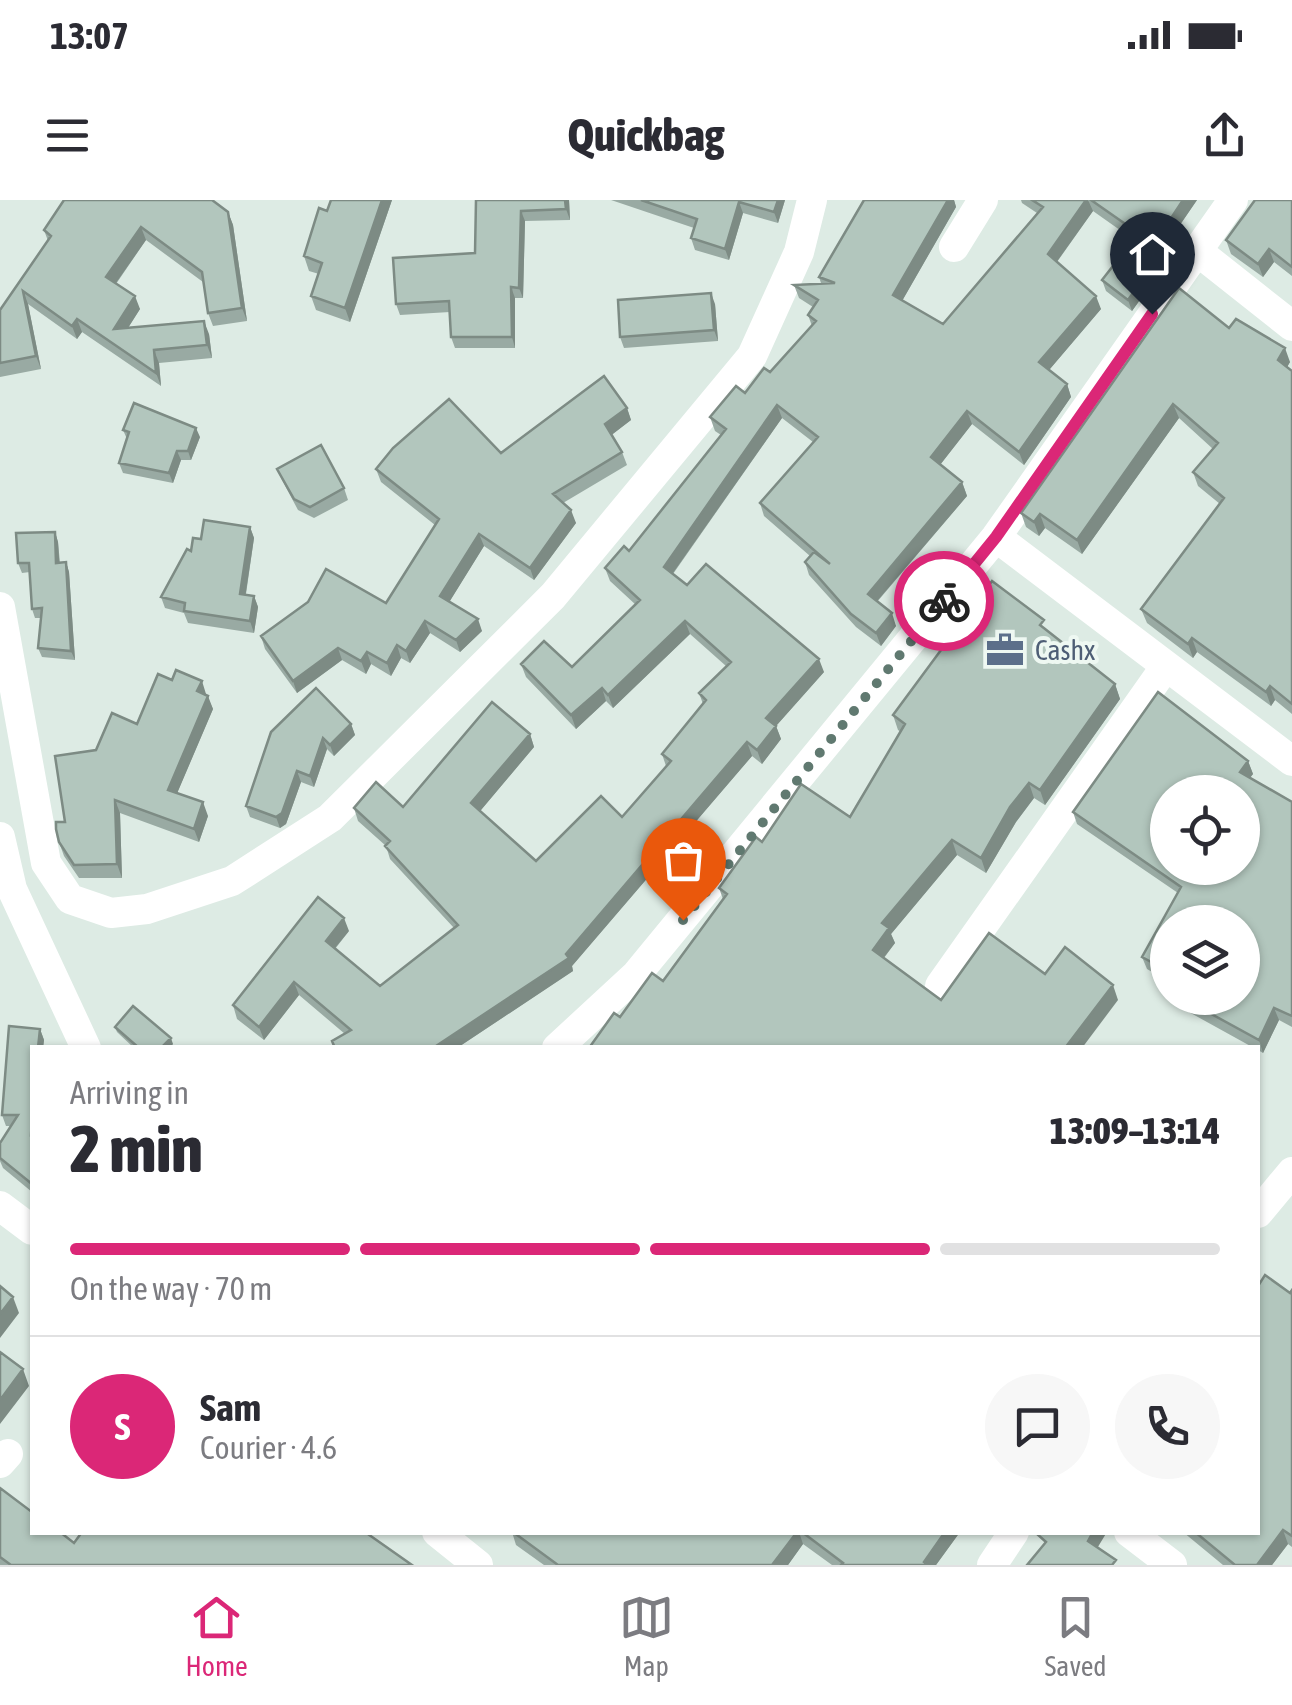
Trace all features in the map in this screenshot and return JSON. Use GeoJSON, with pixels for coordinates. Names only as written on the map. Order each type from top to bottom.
{"type":"FeatureCollection","features":[{"type":"Feature","properties":{"kind":"street"},"geometry":{"type":"LineString","coordinates":[[0,607],[46,863],[70,899],[112,913],[147,909],[232,881],[330,818],[553,596],[752,356],[799,252],[812,200]]}},
{"type":"Feature","properties":{"kind":"street"},"geometry":{"type":"LineString","coordinates":[[954,247],[983,200]]}},
{"type":"Feature","properties":{"kind":"street"},"geometry":{"type":"LineString","coordinates":[[560,1045],[636,975],[798,783],[996,537],[1233,200]]}},
{"type":"Feature","properties":{"kind":"street"},"geometry":{"type":"LineString","coordinates":[[1196,250],[1292,326]]}},
{"type":"Feature","properties":{"kind":"street"},"geometry":{"type":"LineString","coordinates":[[996,537],[1292,761]]}},
{"type":"Feature","properties":{"kind":"street"},"geometry":{"type":"LineString","coordinates":[[940,986],[1166,666]]}},
{"type":"Feature","properties":{"kind":"street"},"geometry":{"type":"LineString","coordinates":[[0,836],[12,888],[85,1045]]}},
{"type":"Feature","properties":{"kind":"street"},"geometry":{"type":"LineString","coordinates":[[1273,1207],[1292,1172]]}},
{"type":"Feature","properties":{"kind":"street"},"geometry":{"type":"LineString","coordinates":[[0,1206],[30,1228]]}},
{"type":"Feature","properties":{"kind":"street"},"geometry":{"type":"LineString","coordinates":[[441,1535],[478,1565]]}},
{"type":"Feature","properties":{"kind":"street"},"geometry":{"type":"LineString","coordinates":[[992,1565],[1012,1535]]}},
{"type":"Feature","properties":{"kind":"street"},"geometry":{"type":"LineString","coordinates":[[1134,1535],[1172,1565]]}},
{"type":"Feature","properties":{"kind":"building"},"geometry":{"type":"Polygon","coordinates":[[[64,200],[212,200],[228,212],[242,308],[208,313],[202,272],[141,227],[106,277],[135,296],[114,329],[204,321],[207,345],[154,350],[156,373],[77,319],[72,326],[23,291],[36,356],[0,363],[0,310],[51,236],[44,230],[64,200]]]}},
{"type":"Feature","properties":{"kind":"building"},"geometry":{"type":"Polygon","coordinates":[[[331,200],[382,200],[345,308],[311,296],[322,263],[304,256],[319,208],[327,211],[331,200]]]}},
{"type":"Feature","properties":{"kind":"building"},"geometry":{"type":"Polygon","coordinates":[[[476,200],[565,200],[566,209],[521,211],[519,288],[511,287],[512,337],[451,337],[449,301],[396,304],[393,258],[475,253],[476,200]]]}},
{"type":"Feature","properties":{"kind":"building"},"geometry":{"type":"Polygon","coordinates":[[[641,200],[778,200],[774,212],[739,202],[725,249],[691,238],[697,219],[641,200]]]}},
{"type":"Feature","properties":{"kind":"building"},"geometry":{"type":"Polygon","coordinates":[[[864,200],[948,200],[893,295],[943,324],[1043,207],[1032,200],[1086,200],[1048,254],[1096,296],[1039,362],[1067,384],[1019,452],[967,411],[931,457],[962,482],[868,594],[892,613],[876,633],[851,614],[805,562],[814,552],[830,564],[760,503],[818,437],[777,405],[664,567],[687,585],[706,564],[819,659],[766,718],[776,726],[757,750],[747,742],[566,954],[569,958],[438,1045],[334,1045],[332,1041],[351,1030],[294,982],[259,1027],[233,1005],[318,897],[344,918],[326,941],[380,986],[458,925],[385,846],[390,841],[354,808],[376,782],[403,807],[492,702],[530,734],[471,803],[536,861],[601,796],[622,817],[671,761],[662,754],[706,700],[699,693],[731,662],[685,621],[608,695],[602,688],[571,715],[521,664],[544,641],[572,667],[640,600],[605,568],[624,546],[629,551],[726,429],[710,417],[736,386],[745,393],[764,368],[770,372],[816,321],[808,315],[818,300],[794,285],[835,283],[819,277],[864,200]]]}},
{"type":"Feature","properties":{"kind":"building"},"geometry":{"type":"Polygon","coordinates":[[[1091,200],[1183,200],[1154,244],[1091,200]]]}},
{"type":"Feature","properties":{"kind":"building"},"geometry":{"type":"Polygon","coordinates":[[[1255,200],[1292,200],[1292,267],[1269,249],[1258,264],[1226,240],[1255,200]]]}},
{"type":"Feature","properties":{"kind":"building"},"geometry":{"type":"Polygon","coordinates":[[[1134,239],[1158,258],[1128,300],[1102,280],[1134,239]]]}},
{"type":"Feature","properties":{"kind":"building"},"geometry":{"type":"Polygon","coordinates":[[[1179,288],[1229,328],[1236,319],[1285,348],[1278,360],[1292,371],[1292,704],[1270,686],[1266,692],[1192,638],[1188,644],[1141,609],[1224,498],[1193,472],[1218,443],[1173,404],[1077,540],[1040,514],[1034,522],[1021,513],[1179,288]]]}},
{"type":"Feature","properties":{"kind":"building"},"geometry":{"type":"Polygon","coordinates":[[[711,293],[714,330],[620,337],[618,300],[711,293]]]}},
{"type":"Feature","properties":{"kind":"building"},"geometry":{"type":"Polygon","coordinates":[[[604,376],[627,408],[605,424],[622,452],[553,494],[571,510],[530,568],[479,534],[440,596],[478,619],[456,640],[425,621],[406,651],[397,645],[387,663],[367,652],[361,661],[338,648],[293,681],[261,636],[308,602],[326,569],[386,603],[439,519],[376,469],[393,448],[449,399],[501,453],[604,376]]]}},
{"type":"Feature","properties":{"kind":"building"},"geometry":{"type":"Polygon","coordinates":[[[134,403],[196,428],[188,451],[177,451],[169,473],[119,463],[129,432],[123,430],[134,403]]]}},
{"type":"Feature","properties":{"kind":"building"},"geometry":{"type":"Polygon","coordinates":[[[321,445],[344,488],[310,507],[294,499],[277,469],[321,445]]]}},
{"type":"Feature","properties":{"kind":"building"},"geometry":{"type":"Polygon","coordinates":[[[204,520],[250,527],[240,594],[254,596],[250,621],[184,611],[185,603],[161,597],[187,549],[191,551],[193,538],[201,539],[204,520]]]}},
{"type":"Feature","properties":{"kind":"building"},"geometry":{"type":"Polygon","coordinates":[[[55,532],[56,563],[66,562],[71,651],[38,648],[42,608],[32,609],[29,563],[18,563],[16,533],[55,532]]]}},
{"type":"Feature","properties":{"kind":"building"},"geometry":{"type":"Polygon","coordinates":[[[992,581],[1044,620],[1040,625],[1115,684],[1040,790],[1029,783],[1010,807],[981,858],[952,840],[882,923],[889,928],[873,950],[941,1000],[989,933],[1045,974],[1065,947],[1113,985],[1067,1045],[591,1045],[614,1013],[620,1017],[652,973],[663,981],[727,894],[719,888],[756,837],[762,842],[801,784],[850,817],[905,724],[893,715],[992,581]]]}},
{"type":"Feature","properties":{"kind":"building"},"geometry":{"type":"Polygon","coordinates":[[[176,670],[202,681],[197,691],[208,696],[168,790],[203,802],[194,829],[115,800],[117,864],[74,865],[59,842],[56,829],[56,822],[65,822],[55,756],[96,750],[112,713],[137,724],[158,674],[172,680],[176,670]]]}},
{"type":"Feature","properties":{"kind":"building"},"geometry":{"type":"Polygon","coordinates":[[[316,688],[351,724],[330,745],[323,738],[310,776],[297,771],[282,813],[276,817],[246,806],[271,732],[316,688]]]}},
{"type":"Feature","properties":{"kind":"building"},"geometry":{"type":"Polygon","coordinates":[[[1158,692],[1248,761],[1240,772],[1245,775],[1150,775],[1150,865],[1073,812],[1158,692]]]}},
{"type":"Feature","properties":{"kind":"building"},"geometry":{"type":"Polygon","coordinates":[[[1260,784],[1292,802],[1292,1016],[1274,1008],[1259,1040],[1213,1015],[1260,1015],[1260,905],[1171,905],[1181,887],[1178,885],[1260,885],[1260,784]]]}},
{"type":"Feature","properties":{"kind":"building"},"geometry":{"type":"Polygon","coordinates":[[[1150,943],[1150,961],[1142,957],[1150,943]]]}},
{"type":"Feature","properties":{"kind":"building"},"geometry":{"type":"Polygon","coordinates":[[[133,1006],[171,1038],[164,1045],[136,1045],[115,1027],[133,1006]]]}},
{"type":"Feature","properties":{"kind":"building"},"geometry":{"type":"Polygon","coordinates":[[[9,1026],[40,1029],[38,1045],[30,1045],[30,1182],[0,1158],[0,1143],[18,1115],[2,1115],[9,1026]]]}},
{"type":"Feature","properties":{"kind":"building"},"geometry":{"type":"Polygon","coordinates":[[[1265,1275],[1290,1293],[1292,1290],[1292,1536],[1283,1530],[1257,1565],[1235,1565],[1199,1535],[1260,1535],[1260,1283],[1265,1275]]]}},
{"type":"Feature","properties":{"kind":"building"},"geometry":{"type":"Polygon","coordinates":[[[0,1286],[13,1297],[0,1314],[0,1286]]]}},
{"type":"Feature","properties":{"kind":"building"},"geometry":{"type":"Polygon","coordinates":[[[0,1352],[23,1369],[0,1400],[0,1352]]]}},
{"type":"Feature","properties":{"kind":"building"},"geometry":{"type":"Polygon","coordinates":[[[0,1488],[30,1510],[30,1535],[64,1535],[74,1543],[80,1535],[369,1535],[412,1565],[11,1565],[0,1557],[0,1488]]]}},
{"type":"Feature","properties":{"kind":"building"},"geometry":{"type":"Polygon","coordinates":[[[517,1535],[795,1535],[772,1565],[558,1565],[517,1535]]]}},
{"type":"Feature","properties":{"kind":"building"},"geometry":{"type":"Polygon","coordinates":[[[806,1535],[943,1535],[924,1562],[928,1565],[843,1563],[806,1535]]]}},
{"type":"Feature","properties":{"kind":"building"},"geometry":{"type":"Polygon","coordinates":[[[1038,1535],[1091,1535],[1088,1541],[1116,1560],[1112,1565],[1027,1565],[1046,1542],[1038,1535]]]}},
{"type":"Feature","properties":{"kind":"way so far"},"geometry":{"type":"LineString","coordinates":[[683,920],[944,601]]}},
{"type":"Feature","properties":{"kind":"place","name":"Cashx"},"geometry":{"type":"Point","coordinates":[1005,650]}},
{"type":"Feature","properties":{"kind":"route"},"geometry":{"type":"LineString","coordinates":[[944,601],[996,537],[1152,314]]}}]}
